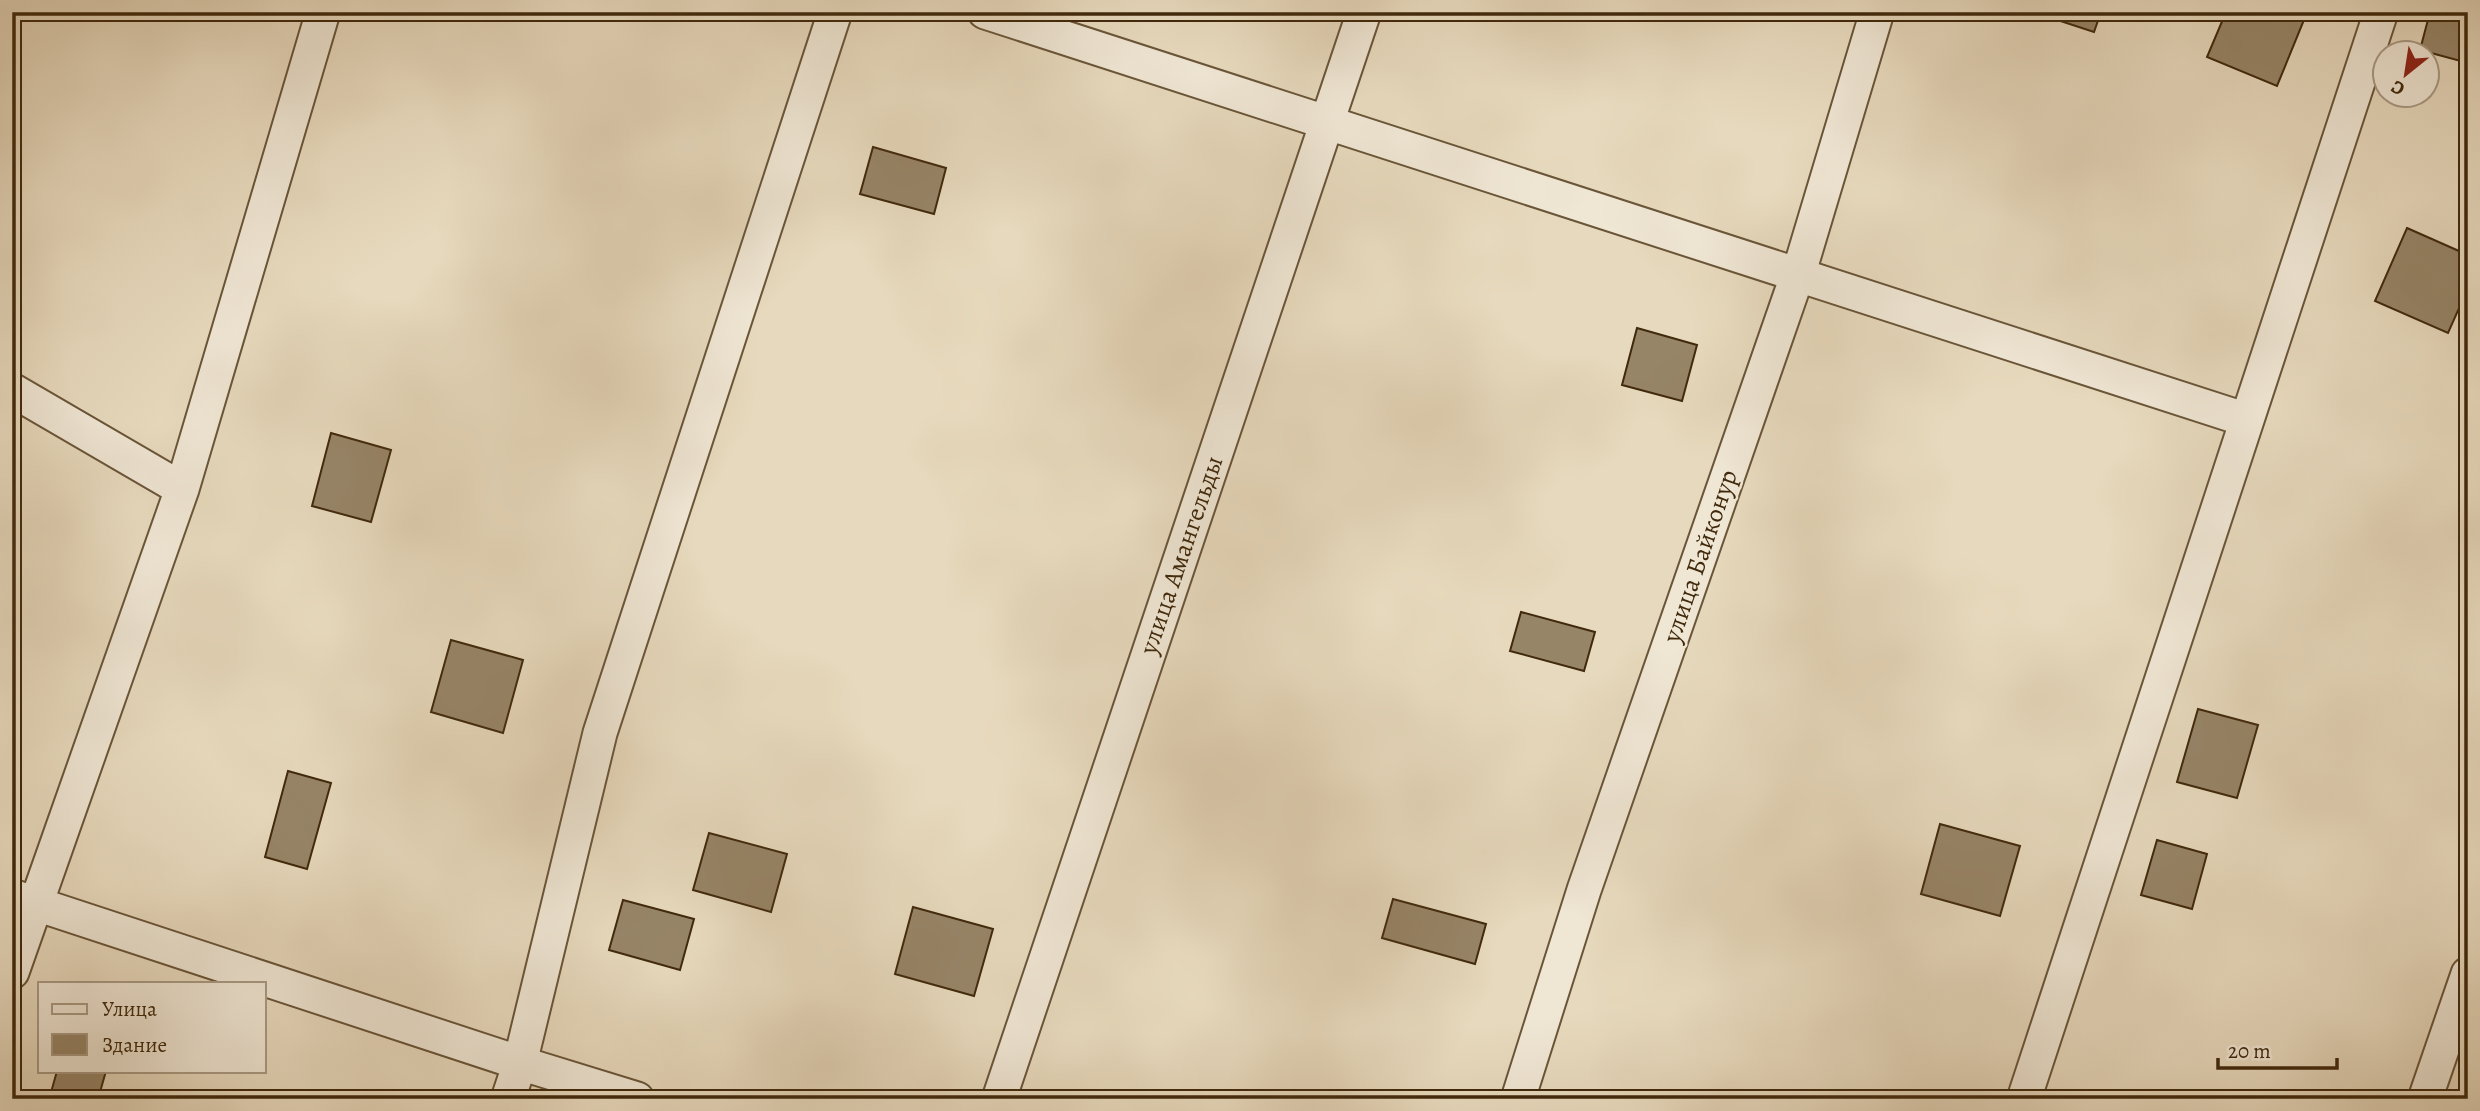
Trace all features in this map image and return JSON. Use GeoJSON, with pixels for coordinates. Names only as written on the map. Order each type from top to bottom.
{"type":"FeatureCollection","features":[{"type":"Feature","properties":{"kind":"street"},"geometry":{"type":"LineString","coordinates":[[12,972],[23,900],[182,489],[323,12]]}},
{"type":"Feature","properties":{"kind":"street"},"geometry":{"type":"LineString","coordinates":[[508,1099],[520,1063],[600,733],[835,12]]}},
{"type":"Feature","properties":{"kind":"street"},"geometry":{"type":"LineString","coordinates":[[985,12],[2247,421]]}},
{"type":"Feature","properties":{"kind":"street","name":"улица Амангельды"},"geometry":{"type":"LineString","coordinates":[[999,1099],[1364,12]]}},
{"type":"Feature","properties":{"kind":"street","name":"улица Байконур"},"geometry":{"type":"LineString","coordinates":[[1518,1099],[1584,890],[1798,275],[1877,12]]}},
{"type":"Feature","properties":{"kind":"street"},"geometry":{"type":"LineString","coordinates":[[2024,1099],[2381,12]]}},
{"type":"Feature","properties":{"kind":"street"},"geometry":{"type":"LineString","coordinates":[[12,390],[182,489]]}},
{"type":"Feature","properties":{"kind":"street"},"geometry":{"type":"LineString","coordinates":[[23,900],[637,1099]]}},
{"type":"Feature","properties":{"kind":"street"},"geometry":{"type":"LineString","coordinates":[[2425,1099],[2468,974]]}},
{"type":"Feature","properties":{"kind":"building"},"geometry":{"type":"Polygon","coordinates":[[[2033,12],[2101,12],[2094,32],[2033,12]]]}},
{"type":"Feature","properties":{"kind":"building"},"geometry":{"type":"Polygon","coordinates":[[[2226,12],[2300,12],[2306,15],[2277,86],[2207,57],[2226,12]]]}},
{"type":"Feature","properties":{"kind":"building"},"geometry":{"type":"Polygon","coordinates":[[[2430,12],[2468,20],[2468,63],[2442,56],[2442,38],[2423,38],[2430,12]]]}},
{"type":"Feature","properties":{"kind":"building"},"geometry":{"type":"Polygon","coordinates":[[[873,147],[946,168],[934,214],[860,194],[873,147]]]}},
{"type":"Feature","properties":{"kind":"building"},"geometry":{"type":"Polygon","coordinates":[[[2407,228],[2468,255],[2468,288],[2448,333],[2375,301],[2407,228]]]}},
{"type":"Feature","properties":{"kind":"building"},"geometry":{"type":"Polygon","coordinates":[[[1637,328],[1697,345],[1682,401],[1622,385],[1637,328]]]}},
{"type":"Feature","properties":{"kind":"building"},"geometry":{"type":"Polygon","coordinates":[[[331,433],[391,450],[371,522],[312,506],[331,433]]]}},
{"type":"Feature","properties":{"kind":"building"},"geometry":{"type":"Polygon","coordinates":[[[1521,612],[1595,632],[1584,671],[1510,651],[1521,612]]]}},
{"type":"Feature","properties":{"kind":"building"},"geometry":{"type":"Polygon","coordinates":[[[451,640],[523,660],[503,733],[431,712],[451,640]]]}},
{"type":"Feature","properties":{"kind":"building"},"geometry":{"type":"Polygon","coordinates":[[[2198,709],[2258,725],[2237,798],[2177,782],[2198,709]]]}},
{"type":"Feature","properties":{"kind":"building"},"geometry":{"type":"Polygon","coordinates":[[[288,771],[331,783],[307,869],[265,857],[288,771]]]}},
{"type":"Feature","properties":{"kind":"building"},"geometry":{"type":"Polygon","coordinates":[[[1940,824],[2020,846],[2000,916],[1921,894],[1940,824]]]}},
{"type":"Feature","properties":{"kind":"building"},"geometry":{"type":"Polygon","coordinates":[[[709,833],[787,854],[771,912],[693,890],[709,833]]]}},
{"type":"Feature","properties":{"kind":"building"},"geometry":{"type":"Polygon","coordinates":[[[2157,840],[2207,854],[2192,909],[2141,895],[2157,840]]]}},
{"type":"Feature","properties":{"kind":"building"},"geometry":{"type":"Polygon","coordinates":[[[1393,899],[1486,924],[1475,964],[1382,938],[1393,899]]]}},
{"type":"Feature","properties":{"kind":"building"},"geometry":{"type":"Polygon","coordinates":[[[623,900],[694,919],[680,970],[609,950],[623,900]]]}},
{"type":"Feature","properties":{"kind":"building"},"geometry":{"type":"Polygon","coordinates":[[[913,907],[993,929],[974,996],[895,974],[913,907]]]}},
{"type":"Feature","properties":{"kind":"building"},"geometry":{"type":"Polygon","coordinates":[[[57,1072],[106,1072],[98,1099],[60,1099],[50,1096],[57,1072]]]}}]}
